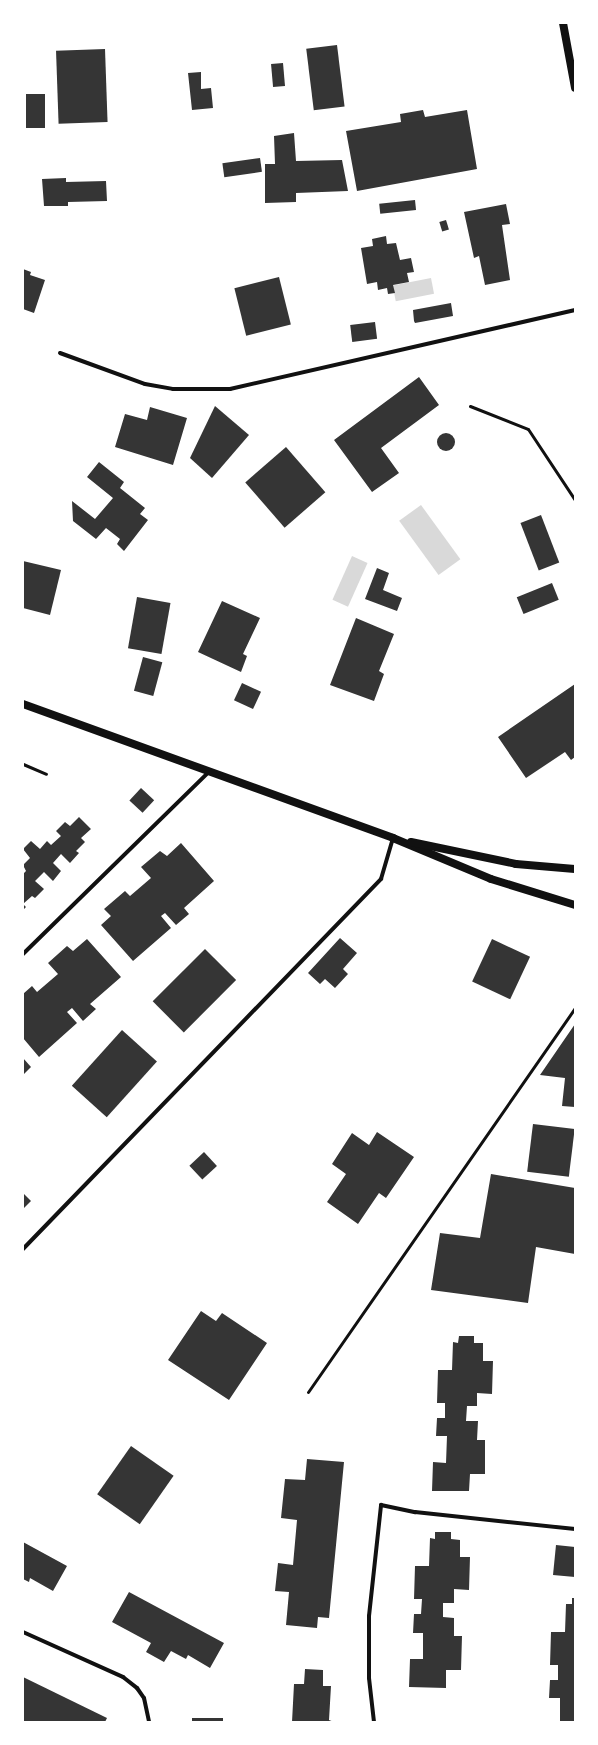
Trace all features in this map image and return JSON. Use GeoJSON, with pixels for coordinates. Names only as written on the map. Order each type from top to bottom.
{"type":"FeatureCollection","features":[{"type":"Feature","properties":{"kind":"main road"},"geometry":{"type":"LineString","coordinates":[[563,23],[575,88]]}},
{"type":"Feature","properties":{"kind":"main road"},"geometry":{"type":"LineString","coordinates":[[23,704],[393,838],[491,879],[575,905]]}},
{"type":"Feature","properties":{"kind":"main road"},"geometry":{"type":"LineString","coordinates":[[393,838],[516,864],[575,869]]}},
{"type":"Feature","properties":{"kind":"street"},"geometry":{"type":"LineString","coordinates":[[60,353],[145,384],[173,389],[230,389],[575,310]]}},
{"type":"Feature","properties":{"kind":"street"},"geometry":{"type":"LineString","coordinates":[[23,954],[210,771]]}},
{"type":"Feature","properties":{"kind":"street"},"geometry":{"type":"LineString","coordinates":[[23,1249],[381,879],[393,838]]}},
{"type":"Feature","properties":{"kind":"street"},"geometry":{"type":"LineString","coordinates":[[374,1722],[369,1678],[369,1616],[381,1505],[414,1512],[575,1529]]}},
{"type":"Feature","properties":{"kind":"street"},"geometry":{"type":"LineString","coordinates":[[23,1632],[123,1678],[136,1688],[144,1698],[149,1722]]}},
{"type":"Feature","properties":{"kind":"lane"},"geometry":{"type":"LineString","coordinates":[[470,406],[528,428],[575,500]]}},
{"type":"Feature","properties":{"kind":"lane"},"geometry":{"type":"LineString","coordinates":[[23,764],[46,774]]}},
{"type":"Feature","properties":{"kind":"lane"},"geometry":{"type":"LineString","coordinates":[[308,1392],[575,1008]]}},
{"type":"Feature","properties":{"kind":"shaded area"},"geometry":{"type":"Polygon","coordinates":[[[431,278],[434,294],[396,301],[393,285],[431,278]]]}},
{"type":"Feature","properties":{"kind":"shaded area"},"geometry":{"type":"Polygon","coordinates":[[[421,505],[460,559],[439,575],[399,521],[421,505]]]}},
{"type":"Feature","properties":{"kind":"shaded area"},"geometry":{"type":"Polygon","coordinates":[[[352,556],[368,563],[348,607],[332,600],[352,556]]]}},
{"type":"Feature","properties":{"kind":"building"},"geometry":{"type":"Polygon","coordinates":[[[337,45],[345,107],[314,110],[306,49],[337,45]]]}},
{"type":"Feature","properties":{"kind":"building"},"geometry":{"type":"Polygon","coordinates":[[[105,49],[108,122],[59,124],[56,51],[105,49]]]}},
{"type":"Feature","properties":{"kind":"building"},"geometry":{"type":"Polygon","coordinates":[[[283,63],[285,86],[273,87],[271,64],[283,63]]]}},
{"type":"Feature","properties":{"kind":"building"},"geometry":{"type":"Polygon","coordinates":[[[201,72],[201,89],[211,88],[213,108],[192,110],[188,73],[201,72]]]}},
{"type":"Feature","properties":{"kind":"building"},"geometry":{"type":"Polygon","coordinates":[[[26,94],[45,94],[45,128],[26,128],[26,94]]]}},
{"type":"Feature","properties":{"kind":"building"},"geometry":{"type":"Polygon","coordinates":[[[423,110],[425,117],[467,110],[477,169],[357,191],[346,131],[401,122],[400,114],[423,110]]]}},
{"type":"Feature","properties":{"kind":"building"},"geometry":{"type":"Polygon","coordinates":[[[294,133],[296,161],[342,160],[348,191],[296,193],[296,202],[265,203],[265,164],[275,164],[274,136],[294,133]]]}},
{"type":"Feature","properties":{"kind":"building"},"geometry":{"type":"Polygon","coordinates":[[[260,158],[262,172],[224,177],[222,163],[260,158]]]}},
{"type":"Feature","properties":{"kind":"building"},"geometry":{"type":"Polygon","coordinates":[[[66,178],[66,182],[106,181],[107,201],[68,202],[68,206],[44,206],[42,179],[66,178]]]}},
{"type":"Feature","properties":{"kind":"building"},"geometry":{"type":"Polygon","coordinates":[[[415,200],[416,210],[380,214],[379,204],[415,200]]]}},
{"type":"Feature","properties":{"kind":"building"},"geometry":{"type":"Polygon","coordinates":[[[506,204],[510,224],[502,225],[510,280],[485,285],[479,256],[474,258],[464,212],[506,204]]]}},
{"type":"Feature","properties":{"kind":"building"},"geometry":{"type":"Polygon","coordinates":[[[446,220],[449,230],[442,232],[439,222],[446,220]]]}},
{"type":"Feature","properties":{"kind":"building"},"geometry":{"type":"Polygon","coordinates":[[[386,236],[387,244],[396,243],[400,260],[411,258],[414,272],[407,273],[409,282],[393,285],[395,293],[388,294],[387,288],[378,290],[377,282],[367,284],[361,248],[373,246],[372,239],[386,236]]]}},
{"type":"Feature","properties":{"kind":"building"},"geometry":{"type":"Polygon","coordinates":[[[23,269],[31,272],[30,275],[45,280],[34,313],[23,309],[23,269]]]}},
{"type":"Feature","properties":{"kind":"building"},"geometry":{"type":"Polygon","coordinates":[[[279,277],[291,325],[246,336],[234,288],[279,277]]]}},
{"type":"Feature","properties":{"kind":"building"},"geometry":{"type":"Polygon","coordinates":[[[451,303],[453,316],[415,323],[413,310],[451,303]]]}},
{"type":"Feature","properties":{"kind":"building"},"geometry":{"type":"Polygon","coordinates":[[[375,322],[377,339],[352,342],[350,325],[375,322]]]}},
{"type":"Feature","properties":{"kind":"building"},"geometry":{"type":"Polygon","coordinates":[[[419,377],[439,405],[381,448],[399,473],[372,492],[334,440],[419,377]]]}},
{"type":"Feature","properties":{"kind":"building"},"geometry":{"type":"Polygon","coordinates":[[[215,406],[249,435],[212,478],[190,458],[215,406]]]}},
{"type":"Feature","properties":{"kind":"building"},"geometry":{"type":"Polygon","coordinates":[[[150,407],[187,418],[173,465],[115,447],[125,414],[147,420],[150,407]]]}},
{"type":"Feature","properties":{"kind":"building"},"geometry":{"type":"Polygon","coordinates":[[[446,433],[452,436],[455,442],[452,448],[446,451],[440,448],[437,442],[440,436],[446,433]]]}},
{"type":"Feature","properties":{"kind":"building"},"geometry":{"type":"Polygon","coordinates":[[[286,447],[325,492],[285,528],[245,482],[286,447]]]}},
{"type":"Feature","properties":{"kind":"building"},"geometry":{"type":"Polygon","coordinates":[[[99,462],[124,482],[120,488],[145,508],[140,514],[148,520],[124,551],[117,544],[120,539],[106,528],[96,539],[73,521],[72,501],[95,519],[113,498],[87,477],[99,462]]]}},
{"type":"Feature","properties":{"kind":"building"},"geometry":{"type":"Polygon","coordinates":[[[541,515],[559,563],[539,570],[520,523],[541,515]]]}},
{"type":"Feature","properties":{"kind":"building"},"geometry":{"type":"Polygon","coordinates":[[[23,561],[61,570],[50,615],[23,608],[23,561]]]}},
{"type":"Feature","properties":{"kind":"building"},"geometry":{"type":"Polygon","coordinates":[[[377,568],[389,573],[383,590],[402,598],[397,611],[365,599],[377,568]]]}},
{"type":"Feature","properties":{"kind":"building"},"geometry":{"type":"Polygon","coordinates":[[[552,583],[559,600],[524,614],[517,597],[552,583]]]}},
{"type":"Feature","properties":{"kind":"building"},"geometry":{"type":"Polygon","coordinates":[[[137,597],[170,603],[161,654],[128,648],[137,597]]]}},
{"type":"Feature","properties":{"kind":"building"},"geometry":{"type":"Polygon","coordinates":[[[222,601],[260,618],[243,654],[247,656],[241,672],[198,652],[222,601]]]}},
{"type":"Feature","properties":{"kind":"building"},"geometry":{"type":"Polygon","coordinates":[[[356,618],[394,634],[379,671],[384,674],[374,701],[330,685],[356,618]]]}},
{"type":"Feature","properties":{"kind":"building"},"geometry":{"type":"Polygon","coordinates":[[[143,657],[162,662],[153,696],[134,691],[143,657]]]}},
{"type":"Feature","properties":{"kind":"building"},"geometry":{"type":"Polygon","coordinates":[[[242,683],[261,692],[253,709],[234,700],[242,683]]]}},
{"type":"Feature","properties":{"kind":"building"},"geometry":{"type":"Polygon","coordinates":[[[575,684],[575,757],[571,760],[565,752],[526,778],[498,737],[575,684]]]}},
{"type":"Feature","properties":{"kind":"building"},"geometry":{"type":"Polygon","coordinates":[[[141,788],[154,800],[143,813],[129,800],[141,788]]]}},
{"type":"Feature","properties":{"kind":"building"},"geometry":{"type":"Polygon","coordinates":[[[79,817],[91,829],[81,838],[85,842],[76,851],[79,853],[70,863],[61,854],[53,863],[61,871],[53,881],[44,872],[35,881],[44,889],[35,898],[32,896],[23,904],[23,874],[26,871],[23,865],[30,858],[23,849],[31,841],[40,849],[47,841],[51,845],[61,836],[56,831],[65,822],[70,826],[79,817]]]}},
{"type":"Feature","properties":{"kind":"building"},"geometry":{"type":"Polygon","coordinates":[[[181,843],[214,881],[184,908],[189,914],[176,925],[165,913],[161,916],[171,928],[133,961],[101,925],[111,916],[104,909],[125,891],[130,896],[151,878],[141,867],[160,851],[167,856],[181,843]]]}},
{"type":"Feature","properties":{"kind":"building"},"geometry":{"type":"Polygon","coordinates":[[[340,938],[357,953],[343,969],[348,974],[335,988],[325,979],[320,984],[308,973],[340,938]]]}},
{"type":"Feature","properties":{"kind":"building"},"geometry":{"type":"Polygon","coordinates":[[[87,939],[121,977],[90,1004],[96,1009],[83,1021],[72,1008],[67,1012],[77,1023],[39,1057],[23,1038],[23,994],[32,986],[37,992],[58,974],[48,963],[67,946],[73,951],[87,939]]]}},
{"type":"Feature","properties":{"kind":"building"},"geometry":{"type":"Polygon","coordinates":[[[492,939],[530,957],[510,999],[472,982],[492,939]]]}},
{"type":"Feature","properties":{"kind":"building"},"geometry":{"type":"Polygon","coordinates":[[[205,949],[236,980],[184,1032],[153,1001],[205,949]]]}},
{"type":"Feature","properties":{"kind":"building"},"geometry":{"type":"Polygon","coordinates":[[[575,1024],[575,1107],[562,1106],[565,1078],[540,1075],[575,1024]]]}},
{"type":"Feature","properties":{"kind":"building"},"geometry":{"type":"Polygon","coordinates":[[[122,1030],[157,1061],[107,1117],[72,1086],[122,1030]]]}},
{"type":"Feature","properties":{"kind":"building"},"geometry":{"type":"Polygon","coordinates":[[[23,1058],[31,1067],[23,1075],[23,1058]]]}},
{"type":"Feature","properties":{"kind":"building"},"geometry":{"type":"Polygon","coordinates":[[[533,1124],[575,1129],[569,1177],[527,1172],[533,1124]]]}},
{"type":"Feature","properties":{"kind":"building"},"geometry":{"type":"Polygon","coordinates":[[[377,1132],[414,1157],[386,1198],[379,1193],[358,1224],[327,1202],[346,1174],[332,1164],[352,1133],[369,1145],[377,1132]]]}},
{"type":"Feature","properties":{"kind":"building"},"geometry":{"type":"Polygon","coordinates":[[[204,1152],[217,1166],[202,1180],[189,1166],[204,1152]]]}},
{"type":"Feature","properties":{"kind":"building"},"geometry":{"type":"Polygon","coordinates":[[[491,1174],[575,1188],[575,1254],[536,1247],[528,1303],[431,1290],[440,1233],[480,1238],[491,1174]]]}},
{"type":"Feature","properties":{"kind":"building"},"geometry":{"type":"Polygon","coordinates":[[[23,1193],[31,1201],[23,1209],[23,1193]]]}},
{"type":"Feature","properties":{"kind":"building"},"geometry":{"type":"Polygon","coordinates":[[[201,1311],[216,1321],[222,1313],[267,1343],[229,1400],[168,1360],[201,1311]]]}},
{"type":"Feature","properties":{"kind":"building"},"geometry":{"type":"Polygon","coordinates":[[[459,1336],[474,1336],[474,1343],[483,1343],[483,1361],[493,1361],[492,1394],[477,1393],[477,1406],[467,1406],[466,1421],[478,1421],[477,1440],[485,1440],[485,1474],[470,1474],[469,1491],[432,1491],[433,1462],[446,1463],[447,1436],[436,1436],[437,1418],[445,1418],[445,1403],[437,1403],[438,1370],[452,1370],[453,1342],[458,1343],[459,1336]]]}},
{"type":"Feature","properties":{"kind":"building"},"geometry":{"type":"Polygon","coordinates":[[[131,1446],[174,1476],[140,1524],[97,1494],[131,1446]]]}},
{"type":"Feature","properties":{"kind":"building"},"geometry":{"type":"Polygon","coordinates":[[[307,1459],[344,1462],[329,1618],[318,1617],[317,1628],[286,1625],[289,1592],[275,1591],[278,1563],[293,1565],[297,1520],[281,1518],[285,1479],[305,1480],[307,1459]]]}},
{"type":"Feature","properties":{"kind":"building"},"geometry":{"type":"Polygon","coordinates":[[[435,1532],[451,1532],[451,1539],[460,1540],[460,1557],[470,1557],[469,1590],[454,1589],[454,1603],[443,1603],[443,1617],[454,1618],[454,1636],[462,1636],[461,1670],[446,1670],[446,1688],[409,1687],[410,1659],[423,1659],[423,1633],[413,1633],[414,1614],[421,1614],[422,1599],[414,1599],[415,1566],[429,1566],[430,1538],[435,1539],[435,1532]]]}},
{"type":"Feature","properties":{"kind":"building"},"geometry":{"type":"Polygon","coordinates":[[[23,1542],[67,1566],[53,1591],[30,1578],[29,1582],[23,1579],[23,1542]]]}},
{"type":"Feature","properties":{"kind":"building"},"geometry":{"type":"Polygon","coordinates":[[[556,1545],[575,1547],[575,1577],[553,1575],[556,1545]]]}},
{"type":"Feature","properties":{"kind":"building"},"geometry":{"type":"Polygon","coordinates":[[[129,1592],[224,1643],[210,1668],[188,1655],[186,1659],[171,1651],[164,1662],[146,1652],[151,1643],[112,1622],[129,1592]]]}},
{"type":"Feature","properties":{"kind":"building"},"geometry":{"type":"Polygon","coordinates":[[[572,1598],[575,1598],[575,1722],[560,1722],[560,1698],[549,1698],[550,1680],[558,1680],[558,1665],[550,1665],[551,1632],[565,1632],[566,1604],[572,1604],[572,1598]]]}},
{"type":"Feature","properties":{"kind":"building"},"geometry":{"type":"Polygon","coordinates":[[[305,1669],[323,1670],[323,1686],[331,1686],[329,1720],[334,1722],[292,1722],[294,1684],[304,1684],[305,1669]]]}},
{"type":"Feature","properties":{"kind":"building"},"geometry":{"type":"Polygon","coordinates":[[[23,1677],[107,1718],[105,1722],[23,1722],[23,1677]]]}},
{"type":"Feature","properties":{"kind":"building"},"geometry":{"type":"Polygon","coordinates":[[[192,1718],[223,1718],[223,1722],[192,1722],[192,1718]]]}}]}
